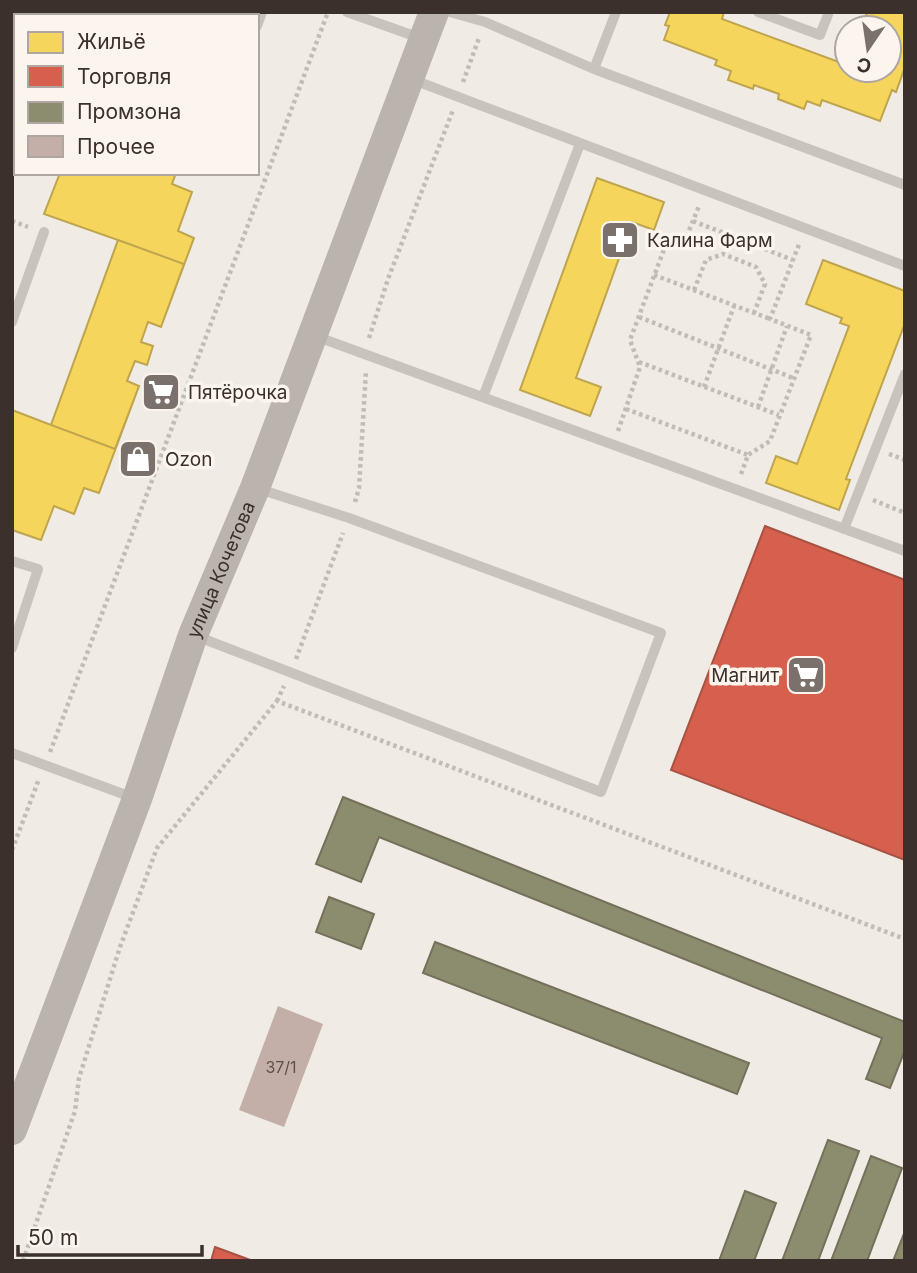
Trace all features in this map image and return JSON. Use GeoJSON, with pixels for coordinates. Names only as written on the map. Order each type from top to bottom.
{"type":"FeatureCollection","features":[{"type":"Feature","properties":{"kind":"main road","name":"улица Кочетова"},"geometry":{"type":"LineString","coordinates":[[12,1130],[137,799],[193,635],[255,488],[428,26]]}},
{"type":"Feature","properties":{"kind":"lane"},"geometry":{"type":"LineString","coordinates":[[347,12],[428,26]]}},
{"type":"Feature","properties":{"kind":"lane"},"geometry":{"type":"LineString","coordinates":[[450,12],[485,22],[594,69],[905,185]]}},
{"type":"Feature","properties":{"kind":"lane"},"geometry":{"type":"LineString","coordinates":[[594,69],[615,12]]}},
{"type":"Feature","properties":{"kind":"lane"},"geometry":{"type":"LineString","coordinates":[[758,12],[820,35],[829,12]]}},
{"type":"Feature","properties":{"kind":"lane"},"geometry":{"type":"LineString","coordinates":[[408,78],[905,266]]}},
{"type":"Feature","properties":{"kind":"lane"},"geometry":{"type":"LineString","coordinates":[[483,397],[580,144]]}},
{"type":"Feature","properties":{"kind":"lane"},"geometry":{"type":"LineString","coordinates":[[12,323],[44,232]]}},
{"type":"Feature","properties":{"kind":"lane"},"geometry":{"type":"LineString","coordinates":[[313,335],[905,551]]}},
{"type":"Feature","properties":{"kind":"lane"},"geometry":{"type":"LineString","coordinates":[[844,529],[905,374]]}},
{"type":"Feature","properties":{"kind":"lane"},"geometry":{"type":"LineString","coordinates":[[193,635],[601,792],[661,633],[349,518],[255,488]]}},
{"type":"Feature","properties":{"kind":"lane"},"geometry":{"type":"LineString","coordinates":[[12,561],[38,569],[12,648]]}},
{"type":"Feature","properties":{"kind":"lane"},"geometry":{"type":"LineString","coordinates":[[12,753],[137,799]]}},
{"type":"Feature","properties":{"kind":"path"},"geometry":{"type":"LineString","coordinates":[[12,850],[328,12]]}},
{"type":"Feature","properties":{"kind":"path"},"geometry":{"type":"LineString","coordinates":[[613,445],[640,367],[630,340],[666,244],[684,243],[705,191]]}},
{"type":"Feature","properties":{"kind":"path"},"geometry":{"type":"LineString","coordinates":[[693,221],[793,260]]}},
{"type":"Feature","properties":{"kind":"path"},"geometry":{"type":"LineString","coordinates":[[770,319],[806,228]]}},
{"type":"Feature","properties":{"kind":"path"},"geometry":{"type":"LineString","coordinates":[[694,290],[706,260],[723,254],[756,267],[765,284],[754,313]]}},
{"type":"Feature","properties":{"kind":"path"},"geometry":{"type":"LineString","coordinates":[[654,275],[810,335],[770,441],[748,455],[736,489]]}},
{"type":"Feature","properties":{"kind":"path"},"geometry":{"type":"LineString","coordinates":[[704,387],[734,306]]}},
{"type":"Feature","properties":{"kind":"path"},"geometry":{"type":"LineString","coordinates":[[639,317],[793,378]]}},
{"type":"Feature","properties":{"kind":"path"},"geometry":{"type":"LineString","coordinates":[[758,407],[787,326]]}},
{"type":"Feature","properties":{"kind":"path"},"geometry":{"type":"LineString","coordinates":[[638,361],[779,415]]}},
{"type":"Feature","properties":{"kind":"path"},"geometry":{"type":"LineString","coordinates":[[626,409],[748,455]]}},
{"type":"Feature","properties":{"kind":"path"},"geometry":{"type":"LineString","coordinates":[[858,494],[905,513]]}},
{"type":"Feature","properties":{"kind":"path"},"geometry":{"type":"LineString","coordinates":[[23,1261],[75,1111],[79,1078],[120,947],[157,848],[277,701],[905,939]]}},
{"type":"Feature","properties":{"kind":"building: Жильё"},"geometry":{"type":"Polygon","coordinates":[[[85,12],[90,14],[28,14],[85,12]]]}},
{"type":"Feature","properties":{"kind":"building: Жильё"},"geometry":{"type":"Polygon","coordinates":[[[670,12],[724,12],[722,19],[833,60],[833,84],[899,84],[896,92],[892,90],[880,121],[822,100],[820,106],[807,101],[804,109],[778,99],[779,94],[728,80],[731,71],[715,65],[717,60],[664,40],[669,26],[665,25],[670,12]]]}},
{"type":"Feature","properties":{"kind":"building: Жильё"},"geometry":{"type":"Polygon","coordinates":[[[905,12],[903,73],[903,14],[867,13],[905,12]]]}},
{"type":"Feature","properties":{"kind":"building: Жильё"},"geometry":{"type":"Polygon","coordinates":[[[14,50],[14,108],[12,107],[14,50]]]}},
{"type":"Feature","properties":{"kind":"building: Жильё"},"geometry":{"type":"Polygon","coordinates":[[[59,175],[175,175],[172,184],[192,192],[178,231],[194,238],[161,327],[148,322],[141,342],[153,346],[147,365],[135,361],[127,381],[139,386],[99,493],[84,488],[74,514],[54,506],[41,540],[12,530],[12,410],[51,425],[118,240],[44,214],[59,175]]]}},
{"type":"Feature","properties":{"kind":"building: Жильё"},"geometry":{"type":"Polygon","coordinates":[[[597,178],[664,202],[654,230],[632,222],[576,378],[601,387],[590,416],[520,390],[597,178]]]}},
{"type":"Feature","properties":{"kind":"building: Жильё"},"geometry":{"type":"Polygon","coordinates":[[[118,240],[184,264],[161,327],[148,322],[141,342],[153,346],[147,365],[135,361],[127,381],[139,386],[115,449],[51,425],[118,240]]]}},
{"type":"Feature","properties":{"kind":"building: Жильё"},"geometry":{"type":"Polygon","coordinates":[[[823,260],[905,291],[905,323],[846,479],[850,480],[839,510],[766,483],[776,456],[797,464],[849,326],[840,323],[842,318],[806,304],[823,260]]]}},
{"type":"Feature","properties":{"kind":"building: Торговля","name":"Магнит"},"geometry":{"type":"Polygon","coordinates":[[[765,526],[905,580],[905,860],[671,770],[765,526]]]}},
{"type":"Feature","properties":{"kind":"building: Торговля"},"geometry":{"type":"Polygon","coordinates":[[[215,1247],[253,1261],[211,1261],[215,1247]]]}},
{"type":"Feature","properties":{"kind":"building: Промзона"},"geometry":{"type":"Polygon","coordinates":[[[343,797],[905,1022],[905,1050],[890,1088],[866,1079],[882,1038],[379,837],[361,882],[316,864],[343,797]]]}},
{"type":"Feature","properties":{"kind":"building: Промзона"},"geometry":{"type":"Polygon","coordinates":[[[329,897],[374,914],[361,949],[316,932],[329,897]]]}},
{"type":"Feature","properties":{"kind":"building: Промзона"},"geometry":{"type":"Polygon","coordinates":[[[435,942],[749,1063],[737,1094],[423,973],[435,942]]]}},
{"type":"Feature","properties":{"kind":"building: Промзона"},"geometry":{"type":"Polygon","coordinates":[[[828,1140],[859,1151],[818,1261],[782,1261],[828,1140]]]}},
{"type":"Feature","properties":{"kind":"building: Промзона"},"geometry":{"type":"Polygon","coordinates":[[[871,1156],[902,1168],[867,1261],[831,1261],[871,1156]]]}},
{"type":"Feature","properties":{"kind":"building: Промзона"},"geometry":{"type":"Polygon","coordinates":[[[745,1191],[776,1203],[754,1261],[719,1261],[745,1191]]]}},
{"type":"Feature","properties":{"kind":"building: Промзона"},"geometry":{"type":"Polygon","coordinates":[[[905,1231],[905,1261],[893,1261],[905,1231]]]}},
{"type":"Feature","properties":{"kind":"building: Прочее"},"geometry":{"type":"Polygon","coordinates":[[[278,1006],[323,1024],[284,1127],[239,1110],[278,1006]]]}},
{"type":"Feature","properties":{"kind":"place","name":"Калина Фарм"},"geometry":{"type":"Point","coordinates":[620,240]}},
{"type":"Feature","properties":{"kind":"place","name":"Пятёрочка"},"geometry":{"type":"Point","coordinates":[161,392]}},
{"type":"Feature","properties":{"kind":"place","name":"Ozon"},"geometry":{"type":"Point","coordinates":[138,459]}},
{"type":"Feature","properties":{"kind":"place","name":"Магнит"},"geometry":{"type":"Point","coordinates":[806,675]}}]}
